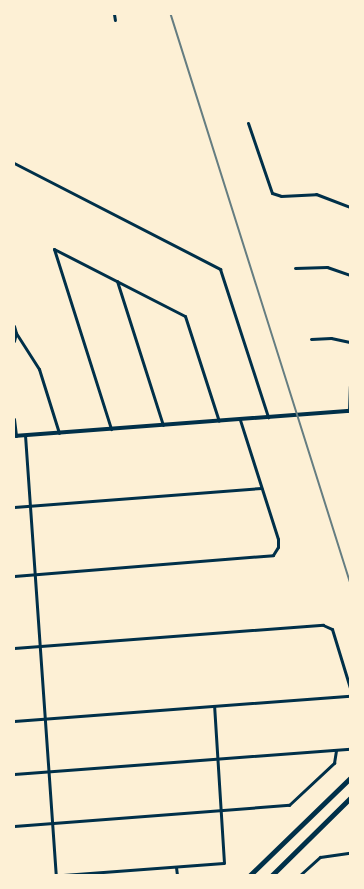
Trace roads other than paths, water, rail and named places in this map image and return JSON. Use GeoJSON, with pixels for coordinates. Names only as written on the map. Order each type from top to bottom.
{"type":"FeatureCollection","features":[{"type":"Feature","properties":{"kind":"highway"},"geometry":{"type":"LineString","coordinates":[[250,875],[350,778]]}},
{"type":"Feature","properties":{"kind":"highway"},"geometry":{"type":"LineString","coordinates":[[272,875],[350,798]]}},
{"type":"Feature","properties":{"kind":"street"},"geometry":{"type":"LineString","coordinates":[[114,14],[116,20]]}},
{"type":"Feature","properties":{"kind":"street"},"geometry":{"type":"LineString","coordinates":[[248,123],[272,193],[281,196],[316,194],[350,207]]}},
{"type":"Feature","properties":{"kind":"street"},"geometry":{"type":"LineString","coordinates":[[14,163],[220,269],[268,417]]}},
{"type":"Feature","properties":{"kind":"street"},"geometry":{"type":"LineString","coordinates":[[111,429],[54,248],[185,316],[219,421]]}},
{"type":"Feature","properties":{"kind":"street"},"geometry":{"type":"LineString","coordinates":[[295,268],[326,267],[350,276]]}},
{"type":"Feature","properties":{"kind":"street"},"geometry":{"type":"LineString","coordinates":[[117,281],[163,425]]}},
{"type":"Feature","properties":{"kind":"street"},"geometry":{"type":"LineString","coordinates":[[14,326],[16,333],[39,369],[59,433]]}},
{"type":"Feature","properties":{"kind":"street"},"geometry":{"type":"LineString","coordinates":[[14,341],[16,333]]}},
{"type":"Feature","properties":{"kind":"street"},"geometry":{"type":"LineString","coordinates":[[311,339],[331,338],[350,342]]}},
{"type":"Feature","properties":{"kind":"street"},"geometry":{"type":"LineString","coordinates":[[14,419],[15,436],[349,411],[350,386]]}},
{"type":"Feature","properties":{"kind":"street"},"geometry":{"type":"LineString","coordinates":[[14,576],[268,557],[273,555],[278,547],[278,539],[240,420]]}},
{"type":"Feature","properties":{"kind":"street"},"geometry":{"type":"LineString","coordinates":[[25,435],[56,875]]}},
{"type":"Feature","properties":{"kind":"street"},"geometry":{"type":"LineString","coordinates":[[14,507],[262,488]]}},
{"type":"Feature","properties":{"kind":"street"},"geometry":{"type":"LineString","coordinates":[[14,648],[324,625],[332,629],[350,688]]}},
{"type":"Feature","properties":{"kind":"street"},"geometry":{"type":"LineString","coordinates":[[14,721],[350,696]]}},
{"type":"Feature","properties":{"kind":"street"},"geometry":{"type":"LineString","coordinates":[[63,875],[224,863],[214,706]]}},
{"type":"Feature","properties":{"kind":"street"},"geometry":{"type":"LineString","coordinates":[[14,774],[350,749]]}},
{"type":"Feature","properties":{"kind":"street"},"geometry":{"type":"LineString","coordinates":[[14,826],[289,805],[334,763],[336,750]]}},
{"type":"Feature","properties":{"kind":"street"},"geometry":{"type":"LineString","coordinates":[[300,875],[320,857],[350,853]]}},
{"type":"Feature","properties":{"kind":"street"},"geometry":{"type":"LineString","coordinates":[[176,867],[177,875]]}},
{"type":"Feature","properties":{"kind":"railway"},"geometry":{"type":"LineString","coordinates":[[171,14],[350,581]]}}]}
